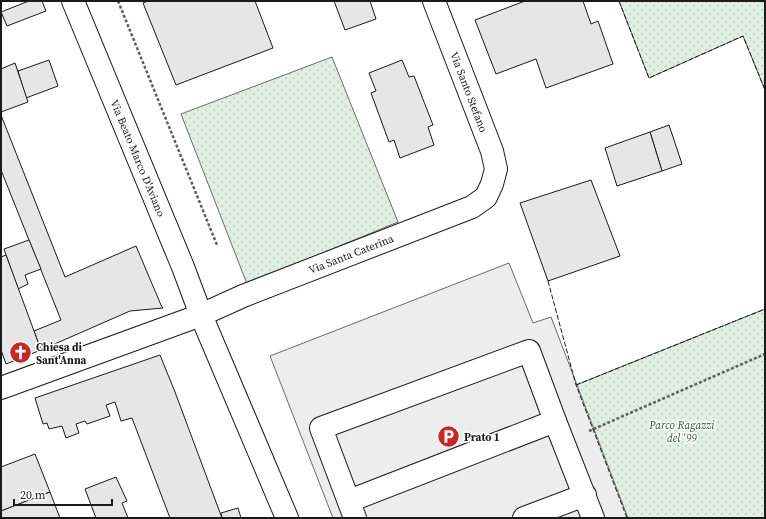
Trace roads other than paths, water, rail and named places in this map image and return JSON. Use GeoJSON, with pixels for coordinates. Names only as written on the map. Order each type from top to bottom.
{"type":"FeatureCollection","features":[{"type":"Feature","properties":{"kind":"street","name":"Via Beato Marco D'Aviano"},"geometry":{"type":"LineString","coordinates":[[74,1],[184,267],[201,315]]}},
{"type":"Feature","properties":{"kind":"street","name":"Via Santo Stefano"},"geometry":{"type":"LineString","coordinates":[[434,1],[492,152],[496,169],[492,184]]}},
{"type":"Feature","properties":{"kind":"street","name":"Via Santa Caterina"},"geometry":{"type":"LineString","coordinates":[[1,388],[201,315],[243,296],[472,207],[486,197],[492,184]]}},
{"type":"Feature","properties":{"kind":"street"},"geometry":{"type":"LineString","coordinates":[[201,315],[287,518]]}},
{"type":"Feature","properties":{"kind":"street"},"geometry":{"type":"LineString","coordinates":[[555,421],[352,509],[321,428],[529,351],[594,518]]}},
{"type":"Feature","properties":{"kind":"street"},"geometry":{"type":"LineString","coordinates":[[524,518],[585,495]]}},
{"type":"Feature","properties":{"kind":"place","name":"Chiesa di Sant'Anna"},"geometry":{"type":"Point","coordinates":[21,353]}},
{"type":"Feature","properties":{"kind":"place","name":"Prato 1"},"geometry":{"type":"Point","coordinates":[449,437]}},
{"type":"Feature","properties":{"kind":"park label","name":"Parco Ragazzi del '99"},"geometry":{"type":"Point","coordinates":[682,431]}}]}
